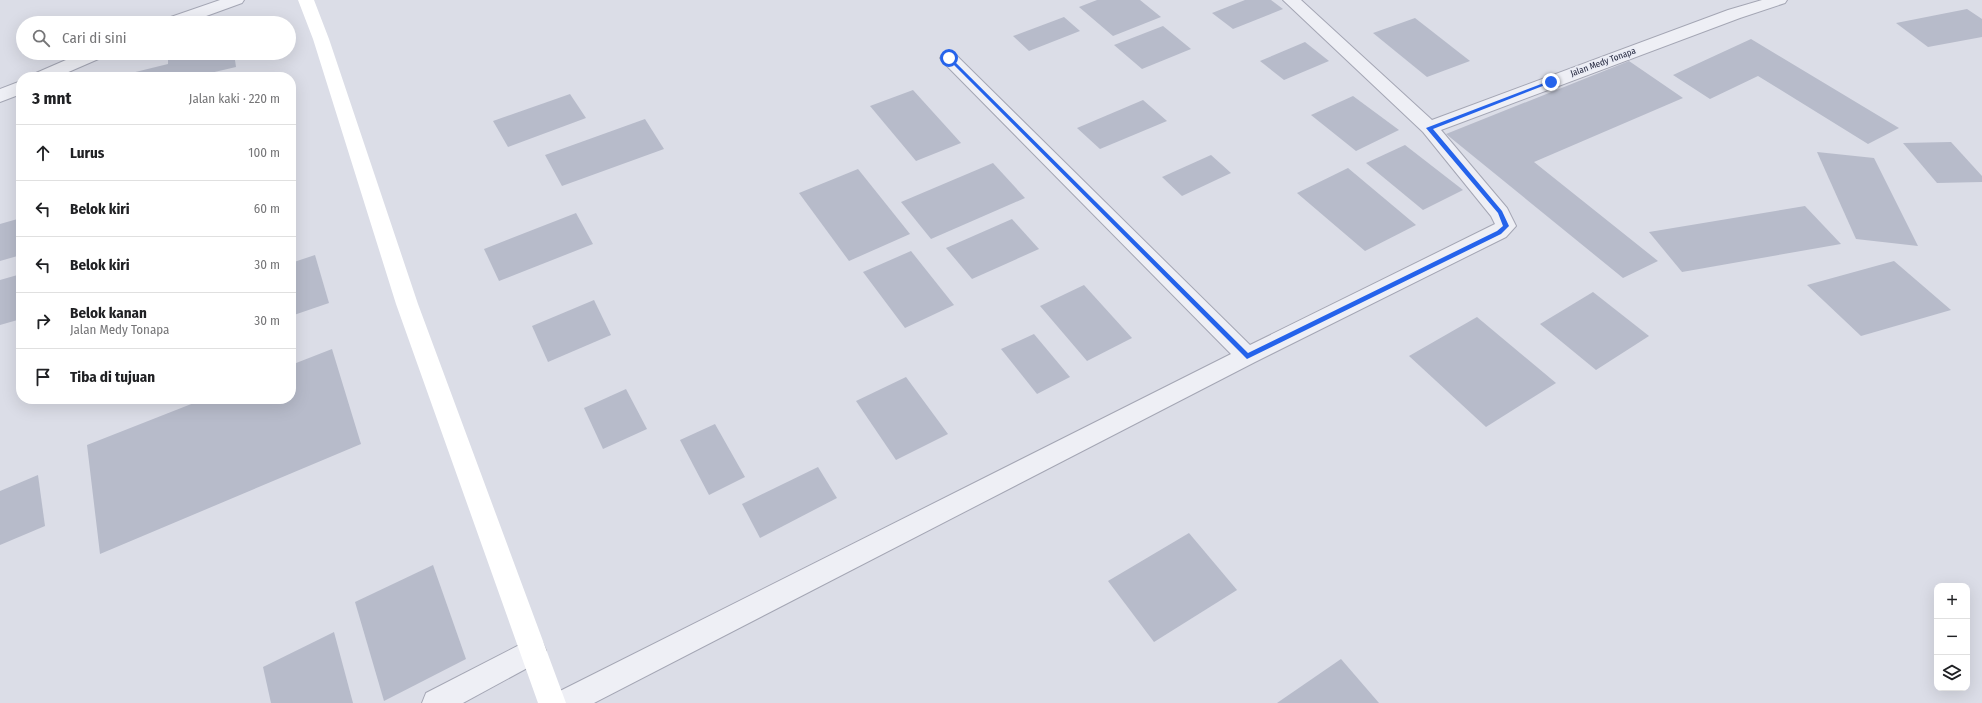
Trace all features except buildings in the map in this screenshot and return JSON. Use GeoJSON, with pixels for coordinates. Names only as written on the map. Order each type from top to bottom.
{"type":"FeatureCollection","features":[{"type":"Feature","properties":{"kind":"street"},"geometry":{"type":"LineString","coordinates":[[191,16],[236,0]]}},
{"type":"Feature","properties":{"kind":"street"},"geometry":{"type":"LineString","coordinates":[[306,0],[324,46],[407,304],[552,703]]}},
{"type":"Feature","properties":{"kind":"street"},"geometry":{"type":"LineString","coordinates":[[566,703],[1247,356],[1499,232],[1506,226],[1500,212],[1429,128],[1291,0]]}},
{"type":"Feature","properties":{"kind":"street","name":"Jalan Medy Tonapa"},"geometry":{"type":"LineString","coordinates":[[1429,128],[1734,14],[1779,0]]}},
{"type":"Feature","properties":{"kind":"street"},"geometry":{"type":"LineString","coordinates":[[949,58],[1247,356]]}},
{"type":"Feature","properties":{"kind":"street"},"geometry":{"type":"LineString","coordinates":[[53,72],[81,60]]}},
{"type":"Feature","properties":{"kind":"street"},"geometry":{"type":"LineString","coordinates":[[0,96],[16,89]]}},
{"type":"Feature","properties":{"kind":"street"},"geometry":{"type":"LineString","coordinates":[[436,703],[533,651]]}},
{"type":"Feature","properties":{"kind":"route"},"geometry":{"type":"LineString","coordinates":[[949,58],[1247,356],[1499,232],[1506,226],[1500,212],[1429,128],[1551,82]]}}]}
